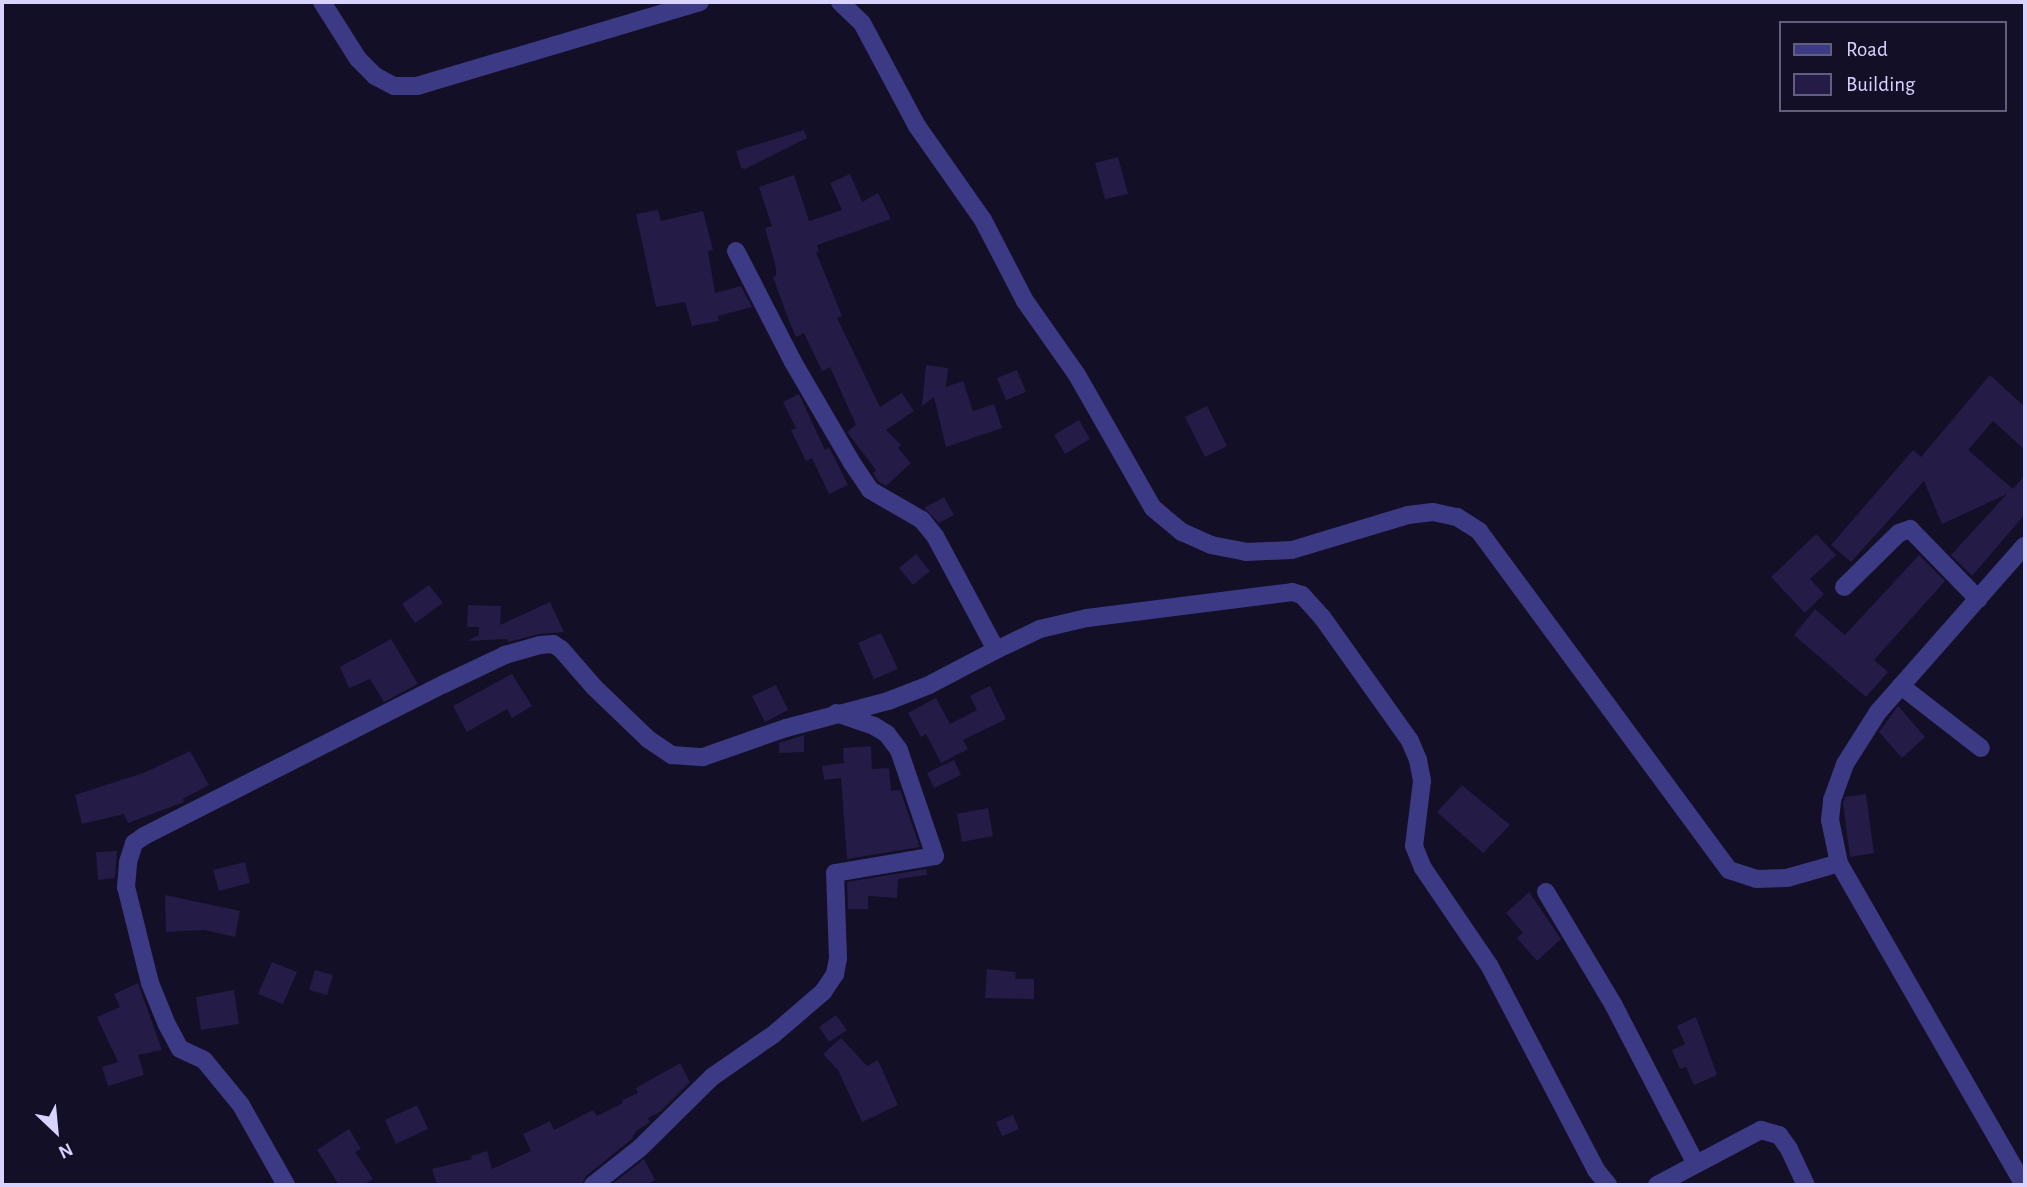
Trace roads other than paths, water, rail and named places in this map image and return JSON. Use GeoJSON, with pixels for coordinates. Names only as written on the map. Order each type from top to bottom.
{"type":"FeatureCollection","features":[{"type":"Feature","properties":{"kind":"street"},"geometry":{"type":"LineString","coordinates":[[322,2],[358,59],[375,76],[394,86],[417,86],[700,2]]}},
{"type":"Feature","properties":{"kind":"street"},"geometry":{"type":"LineString","coordinates":[[840,2],[862,23],[917,126],[983,220],[1026,301],[1077,376],[1153,508],[1182,532],[1211,545],[1246,552],[1292,550],[1408,515],[1433,512],[1457,517],[1479,531],[1729,870],[1756,879],[1787,878],[1839,863]]}},
{"type":"Feature","properties":{"kind":"street"},"geometry":{"type":"LineString","coordinates":[[736,251],[793,362],[852,463],[870,490],[922,520],[935,536],[996,650]]}},
{"type":"Feature","properties":{"kind":"street"},"geometry":{"type":"LineString","coordinates":[[1844,587],[1899,533],[1910,529],[1978,599]]}},
{"type":"Feature","properties":{"kind":"street"},"geometry":{"type":"LineString","coordinates":[[2024,1185],[1839,863],[1830,820],[1838,780],[1871,722],[2025,545]]}},
{"type":"Feature","properties":{"kind":"street"},"geometry":{"type":"LineString","coordinates":[[286,1185],[241,1105],[204,1060],[180,1049],[167,1026],[150,983],[128,900],[128,862],[134,844],[165,823],[505,655],[540,645],[553,645],[561,649],[594,687],[648,739],[672,755],[704,757],[836,713],[888,701],[929,685],[1040,629],[1087,618],[1292,592],[1302,595],[1322,617],[1410,741],[1422,781],[1414,846],[1423,868],[1489,965],[1596,1170],[1608,1185]]}},
{"type":"Feature","properties":{"kind":"street"},"geometry":{"type":"LineString","coordinates":[[1901,686],[1981,748]]}},
{"type":"Feature","properties":{"kind":"street"},"geometry":{"type":"LineString","coordinates":[[593,1185],[640,1148],[712,1077],[774,1034],[823,992],[835,974],[838,958],[835,873],[935,856],[899,750],[887,734],[874,726],[836,713]]}},
{"type":"Feature","properties":{"kind":"street"},"geometry":{"type":"LineString","coordinates":[[1546,892],[1613,1004],[1696,1164]]}},
{"type":"Feature","properties":{"kind":"street"},"geometry":{"type":"LineString","coordinates":[[1657,1185],[1762,1130],[1779,1135],[1789,1149],[1806,1185]]}}]}
